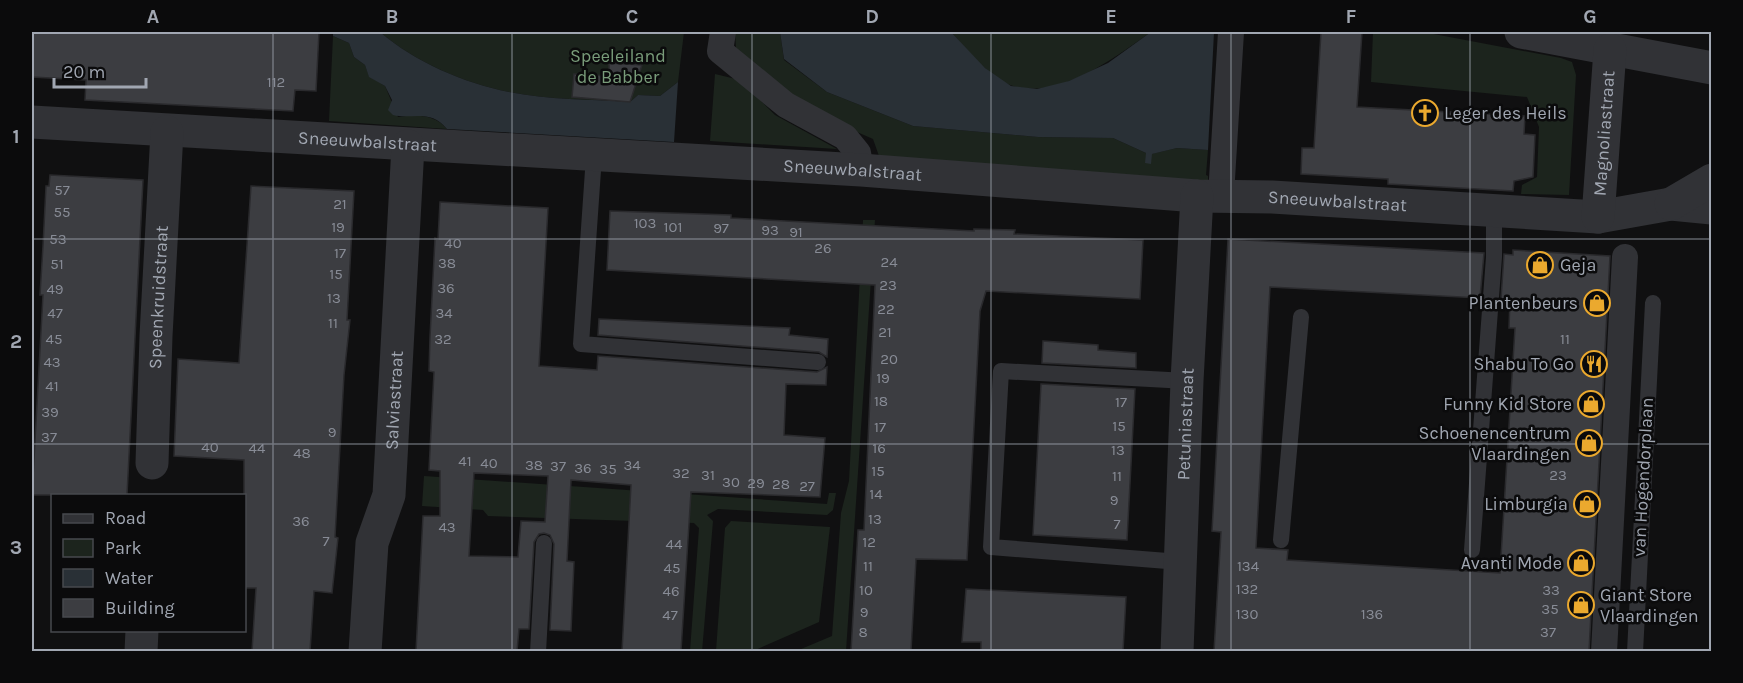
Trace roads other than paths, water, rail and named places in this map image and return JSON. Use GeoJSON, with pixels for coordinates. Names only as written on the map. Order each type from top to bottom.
{"type":"FeatureCollection","features":[{"type":"Feature","properties":{"kind":"street"},"geometry":{"type":"LineString","coordinates":[[723,32],[720,51],[786,105],[845,137],[858,153],[861,170]]}},
{"type":"Feature","properties":{"kind":"street"},"geometry":{"type":"LineString","coordinates":[[1209,195],[1231,32]]}},
{"type":"Feature","properties":{"kind":"street"},"geometry":{"type":"LineString","coordinates":[[1521,32],[1712,68]]}},
{"type":"Feature","properties":{"kind":"street","name":"Magnoliastraat"},"geometry":{"type":"LineString","coordinates":[[1598,217],[1610,50]]}},
{"type":"Feature","properties":{"kind":"street","name":"Sneeuwbalstraat"},"geometry":{"type":"LineString","coordinates":[[32,122],[408,146],[861,170],[1209,195],[1494,209],[1598,217],[1671,204],[1712,208]]}},
{"type":"Feature","properties":{"kind":"street","name":"Speenkruidstraat"},"geometry":{"type":"LineString","coordinates":[[152,463],[167,132]]}},
{"type":"Feature","properties":{"kind":"street","name":"Salviastraat"},"geometry":{"type":"LineString","coordinates":[[365,651],[372,543],[389,495],[408,146]]}},
{"type":"Feature","properties":{"kind":"street","name":"Sneeuwbalstraat"},"geometry":{"type":"LineString","coordinates":[[1671,204],[1712,180]]}},
{"type":"Feature","properties":{"kind":"street","name":"Petuniastraat"},"geometry":{"type":"LineString","coordinates":[[1177,651],[1187,381],[1209,195]]}},
{"type":"Feature","properties":{"kind":"street"},"geometry":{"type":"LineString","coordinates":[[1604,651],[1625,257]]}},
{"type":"Feature","properties":{"kind":"street"},"geometry":{"type":"LineString","coordinates":[[141,651],[142,632]]}},
{"type":"Feature","properties":{"kind":"lane"},"geometry":{"type":"LineString","coordinates":[[594,156],[581,344],[818,362]]}},
{"type":"Feature","properties":{"kind":"lane"},"geometry":{"type":"LineString","coordinates":[[1472,550],[1494,257],[1494,209]]}},
{"type":"Feature","properties":{"kind":"lane","name":"van Hogendorplaan"},"geometry":{"type":"LineString","coordinates":[[1635,651],[1653,303]]}},
{"type":"Feature","properties":{"kind":"lane"},"geometry":{"type":"LineString","coordinates":[[1281,540],[1301,317]]}},
{"type":"Feature","properties":{"kind":"lane"},"geometry":{"type":"LineString","coordinates":[[1180,562],[991,548],[1001,371],[1187,381]]}},
{"type":"Feature","properties":{"kind":"lane"},"geometry":{"type":"LineString","coordinates":[[538,651],[544,543]]}},
{"type":"Feature","properties":{"kind":"water"},"geometry":{"type":"Polygon","coordinates":[[[333,32],[380,32],[409,53],[441,70],[475,83],[524,95],[630,102],[638,95],[660,96],[678,82],[674,142],[447,129],[441,123],[427,117],[393,115],[388,110],[392,100],[385,86],[369,77],[365,65],[354,57],[349,43],[333,36],[333,32]]]}},
{"type":"Feature","properties":{"kind":"water"},"geometry":{"type":"Polygon","coordinates":[[[780,32],[951,32],[985,68],[1011,86],[1037,89],[1069,81],[1108,63],[1151,32],[1214,32],[1208,150],[1177,148],[1152,154],[1151,164],[1145,163],[1146,153],[1113,138],[1038,137],[913,126],[827,92],[784,59],[780,32]]]}},
{"type":"Feature","properties":{"kind":"place","name":"Leger des Heils"},"geometry":{"type":"Point","coordinates":[1425,113]}},
{"type":"Feature","properties":{"kind":"place","name":"Geja"},"geometry":{"type":"Point","coordinates":[1540,265]}},
{"type":"Feature","properties":{"kind":"place","name":"Plantenbeurs"},"geometry":{"type":"Point","coordinates":[1597,303]}},
{"type":"Feature","properties":{"kind":"place","name":"Shabu To Go"},"geometry":{"type":"Point","coordinates":[1594,364]}},
{"type":"Feature","properties":{"kind":"place","name":"Funny Kid Store"},"geometry":{"type":"Point","coordinates":[1591,404]}},
{"type":"Feature","properties":{"kind":"place","name":"Schoenencentrum Vlaardingen"},"geometry":{"type":"Point","coordinates":[1589,443]}},
{"type":"Feature","properties":{"kind":"place","name":"Limburgia"},"geometry":{"type":"Point","coordinates":[1587,504]}},
{"type":"Feature","properties":{"kind":"place","name":"Avanti Mode"},"geometry":{"type":"Point","coordinates":[1581,563]}},
{"type":"Feature","properties":{"kind":"place","name":"Giant Store Vlaardingen"},"geometry":{"type":"Point","coordinates":[1581,605]}},
{"type":"Feature","properties":{"kind":"park label","name":"Speeleiland de Babber"},"geometry":{"type":"Point","coordinates":[618,66]}}]}
